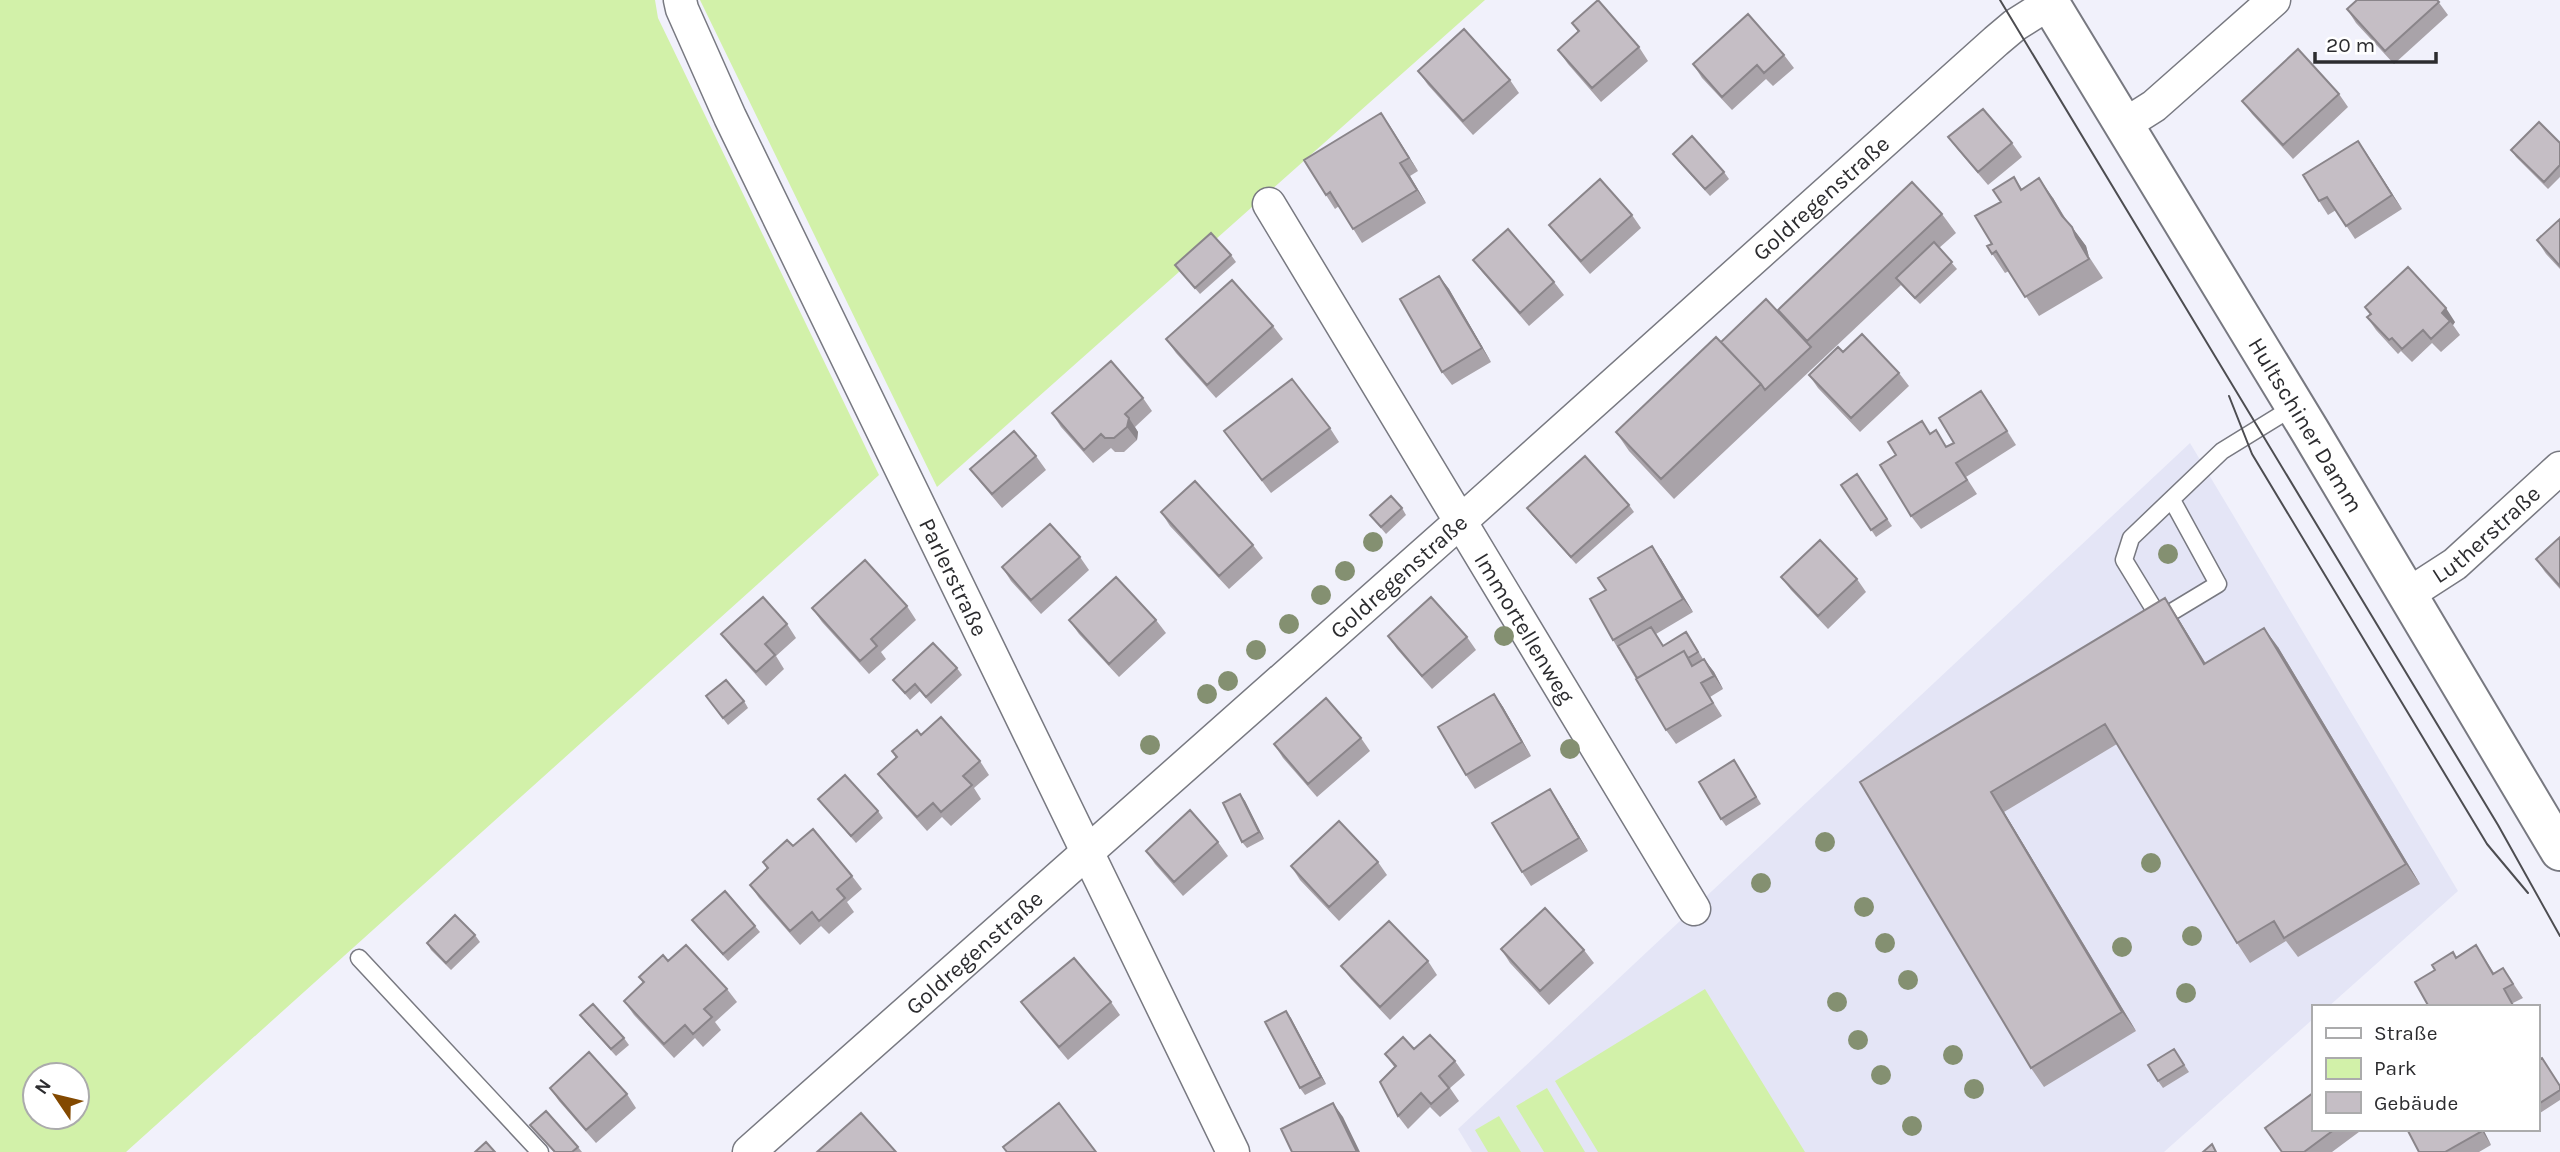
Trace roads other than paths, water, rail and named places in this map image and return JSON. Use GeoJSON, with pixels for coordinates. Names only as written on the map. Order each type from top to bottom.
{"type":"FeatureCollection","features":[{"type":"Feature","properties":{"kind":"main road","name":"Hultschiner Damm"},"geometry":{"type":"LineString","coordinates":[[2049,1],[2560,850]]}},
{"type":"Feature","properties":{"kind":"street","name":"Parlerstraße"},"geometry":{"type":"LineString","coordinates":[[680,0],[730,117],[1233,1152]]}},
{"type":"Feature","properties":{"kind":"street"},"geometry":{"type":"LineString","coordinates":[[2124,125],[2154,106],[2274,0]]}},
{"type":"Feature","properties":{"kind":"street","name":"Goldregenstraße"},"geometry":{"type":"LineString","coordinates":[[749,1152],[1461,521],[1996,41],[2049,1]]}},
{"type":"Feature","properties":{"kind":"street","name":"Immortellenweg"},"geometry":{"type":"LineString","coordinates":[[1269,204],[1694,909]]}},
{"type":"Feature","properties":{"kind":"street","name":"Lutherstraße"},"geometry":{"type":"LineString","coordinates":[[2407,596],[2455,564],[2560,468]]}},
{"type":"Feature","properties":{"kind":"lane"},"geometry":{"type":"LineString","coordinates":[[2172,500],[2218,584],[2160,619],[2124,560],[2132,538],[2222,451],[2295,406]]}},
{"type":"Feature","properties":{"kind":"lane"},"geometry":{"type":"LineString","coordinates":[[359,958],[540,1152]]}},
{"type":"Feature","properties":{"kind":"tram line"},"geometry":{"type":"LineString","coordinates":[[2000,0],[2498,825],[2560,936]]}},
{"type":"Feature","properties":{"kind":"tram line"},"geometry":{"type":"LineString","coordinates":[[2229,396],[2252,454],[2487,844],[2528,893]]}}]}
